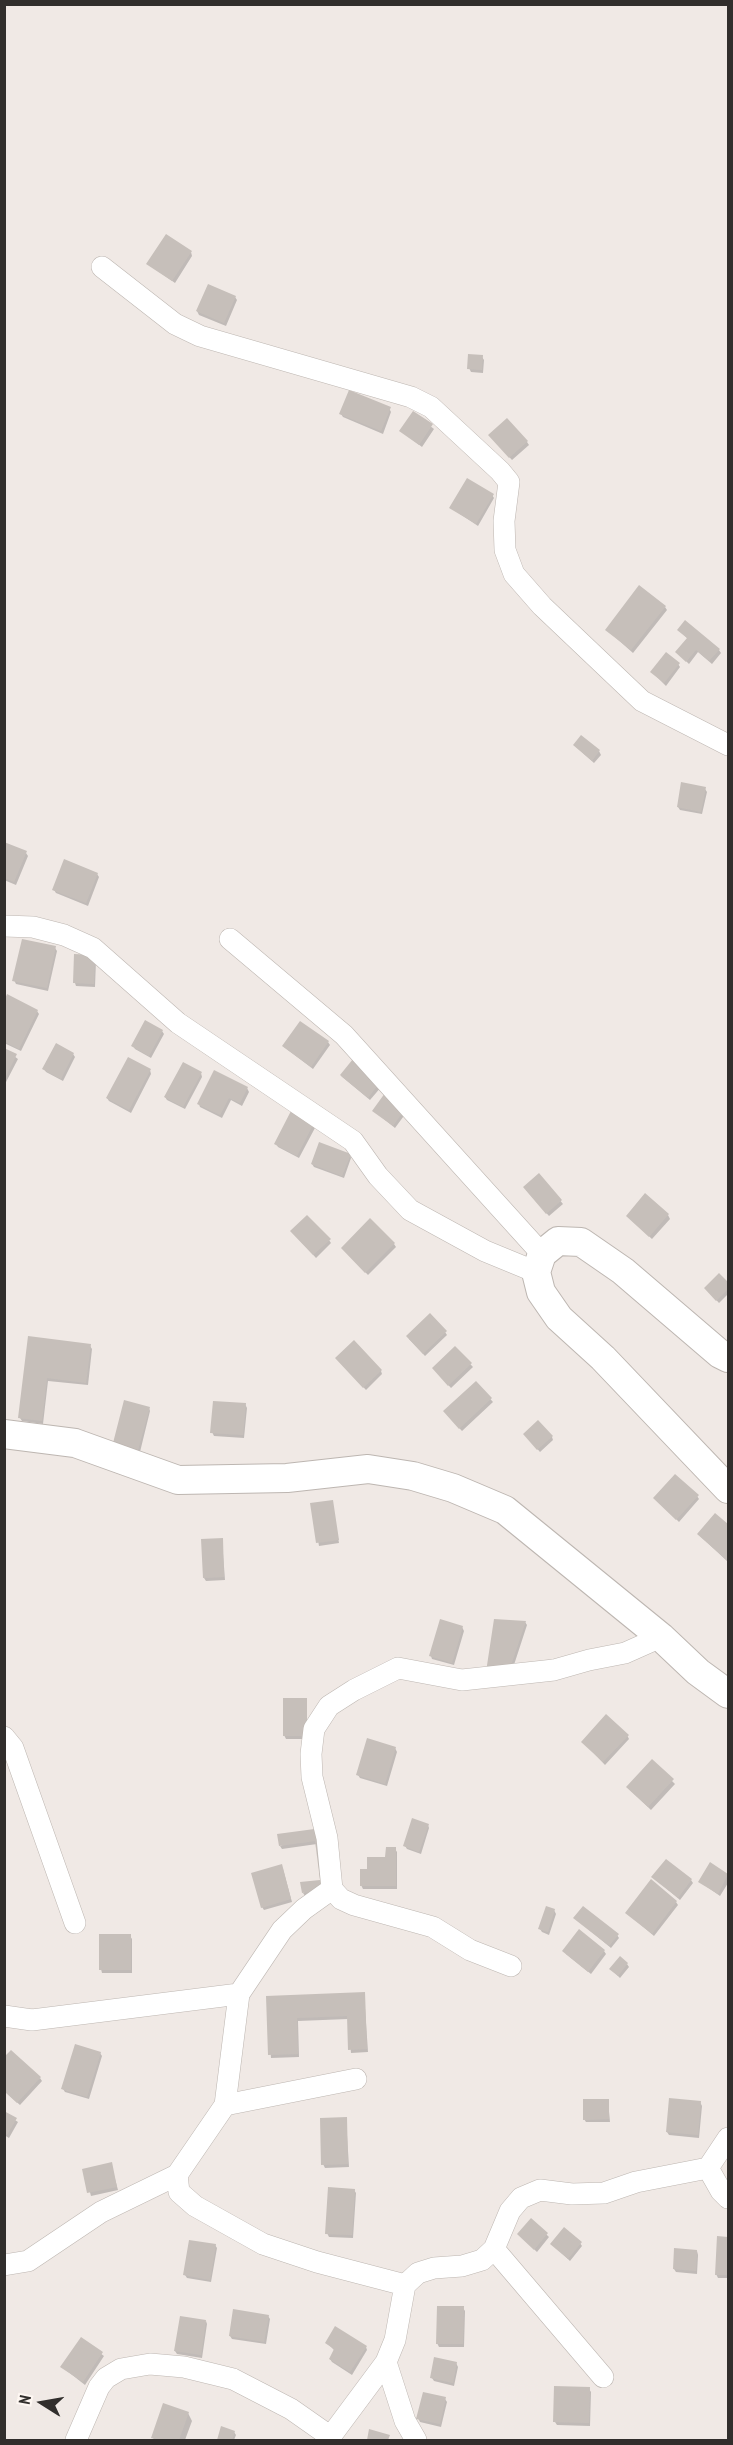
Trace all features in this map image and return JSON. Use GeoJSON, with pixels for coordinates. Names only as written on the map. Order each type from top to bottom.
{"type":"FeatureCollection","features":[{"type":"Feature","properties":{"kind":"street"},"geometry":{"type":"LineString","coordinates":[[102,267],[175,324],[200,336],[411,397],[431,407],[509,482],[504,521],[505,550],[514,574],[535,598],[609,672],[642,701],[729,745]]}},
{"type":"Feature","properties":{"kind":"street"},"geometry":{"type":"LineString","coordinates":[[4,926],[33,927],[64,935],[93,948],[178,1023],[353,1141],[378,1176],[410,1210],[485,1251],[539,1263]]}},
{"type":"Feature","properties":{"kind":"street"},"geometry":{"type":"LineString","coordinates":[[230,939],[344,1035],[539,1263],[541,1292],[559,1318],[603,1358],[729,1490]]}},
{"type":"Feature","properties":{"kind":"street"},"geometry":{"type":"LineString","coordinates":[[539,1263],[558,1242],[581,1242],[623,1271],[720,1354],[729,1358]]}},
{"type":"Feature","properties":{"kind":"street"},"geometry":{"type":"LineString","coordinates":[[4,1434],[75,1443],[178,1479],[227,1481],[287,1478],[368,1469],[413,1476],[453,1488],[505,1510],[662,1637],[698,1672],[729,1694]]}},
{"type":"Feature","properties":{"kind":"street"},"geometry":{"type":"LineString","coordinates":[[511,1966],[470,1950],[433,1927],[354,1905],[341,1899],[332,1889],[327,1838],[312,1777],[311,1754],[314,1729],[329,1706],[354,1689],[398,1668],[462,1680],[554,1670],[625,1653],[662,1637]]}},
{"type":"Feature","properties":{"kind":"street"},"geometry":{"type":"LineString","coordinates":[[4,1737],[13,1748],[75,1923]]}},
{"type":"Feature","properties":{"kind":"street"},"geometry":{"type":"LineString","coordinates":[[4,2265],[28,2261],[101,2212],[177,2175],[225,2105],[239,1994],[282,1930],[304,1909],[332,1889]]}},
{"type":"Feature","properties":{"kind":"street"},"geometry":{"type":"LineString","coordinates":[[4,2016],[32,2020],[239,1994]]}},
{"type":"Feature","properties":{"kind":"street"},"geometry":{"type":"LineString","coordinates":[[225,2105],[356,2079]]}},
{"type":"Feature","properties":{"kind":"street"},"geometry":{"type":"LineString","coordinates":[[75,2440],[99,2387],[106,2378],[121,2368],[150,2364],[184,2367],[233,2379],[291,2409],[330,2439],[386,2362],[395,2340],[405,2285],[418,2273],[434,2268],[462,2266],[482,2260],[494,2249],[510,2211],[521,2198],[540,2190],[572,2194],[604,2193],[636,2182],[708,2168],[729,2138]]}},
{"type":"Feature","properties":{"kind":"street"},"geometry":{"type":"LineString","coordinates":[[708,2168],[721,2191],[729,2198]]}},
{"type":"Feature","properties":{"kind":"street"},"geometry":{"type":"LineString","coordinates":[[177,2175],[179,2193],[195,2206],[263,2244],[317,2262],[405,2285]]}},
{"type":"Feature","properties":{"kind":"street"},"geometry":{"type":"LineString","coordinates":[[494,2249],[603,2377]]}},
{"type":"Feature","properties":{"kind":"street"},"geometry":{"type":"LineString","coordinates":[[386,2362],[405,2421],[416,2440]]}},
{"type":"Feature","properties":{"kind":"building"},"geometry":{"type":"Polygon","coordinates":[[[166,234],[192,251],[172,281],[146,264],[166,234]]]}},
{"type":"Feature","properties":{"kind":"building"},"geometry":{"type":"Polygon","coordinates":[[[208,284],[236,296],[224,323],[196,311],[208,284]]]}},
{"type":"Feature","properties":{"kind":"building"},"geometry":{"type":"Polygon","coordinates":[[[468,354],[483,355],[482,370],[467,369],[468,354]]]}},
{"type":"Feature","properties":{"kind":"building"},"geometry":{"type":"Polygon","coordinates":[[[349,390],[391,407],[381,431],[339,414],[349,390]]]}},
{"type":"Feature","properties":{"kind":"building"},"geometry":{"type":"Polygon","coordinates":[[[413,411],[433,424],[419,445],[399,431],[413,411]]]}},
{"type":"Feature","properties":{"kind":"building"},"geometry":{"type":"Polygon","coordinates":[[[507,418],[528,441],[509,458],[488,435],[507,418]]]}},
{"type":"Feature","properties":{"kind":"building"},"geometry":{"type":"Polygon","coordinates":[[[467,478],[494,494],[476,524],[449,508],[467,478]]]}},
{"type":"Feature","properties":{"kind":"building"},"geometry":{"type":"Polygon","coordinates":[[[639,585],[666,606],[631,650],[605,630],[639,585]]]}},
{"type":"Feature","properties":{"kind":"building"},"geometry":{"type":"Polygon","coordinates":[[[685,620],[720,649],[709,661],[696,650],[686,662],[675,652],[687,638],[677,630],[685,620]]]}},
{"type":"Feature","properties":{"kind":"building"},"geometry":{"type":"Polygon","coordinates":[[[666,652],[680,663],[664,683],[650,672],[666,652]]]}},
{"type":"Feature","properties":{"kind":"building"},"geometry":{"type":"Polygon","coordinates":[[[581,735],[600,750],[592,761],[573,745],[581,735]]]}},
{"type":"Feature","properties":{"kind":"building"},"geometry":{"type":"Polygon","coordinates":[[[681,782],[706,787],[701,812],[677,807],[681,782]]]}},
{"type":"Feature","properties":{"kind":"building"},"geometry":{"type":"Polygon","coordinates":[[[4,842],[27,851],[14,882],[4,878],[4,842]]]}},
{"type":"Feature","properties":{"kind":"building"},"geometry":{"type":"Polygon","coordinates":[[[64,859],[98,873],[86,903],[52,890],[64,859]]]}},
{"type":"Feature","properties":{"kind":"building"},"geometry":{"type":"Polygon","coordinates":[[[22,939],[56,946],[47,988],[12,981],[22,939]]]}},
{"type":"Feature","properties":{"kind":"building"},"geometry":{"type":"Polygon","coordinates":[[[74,954],[95,955],[94,984],[73,983],[74,954]]]}},
{"type":"Feature","properties":{"kind":"building"},"geometry":{"type":"Polygon","coordinates":[[[7,994],[38,1010],[19,1049],[5,1042],[7,994]]]}},
{"type":"Feature","properties":{"kind":"building"},"geometry":{"type":"Polygon","coordinates":[[[145,1020],[163,1030],[149,1056],[131,1046],[145,1020]]]}},
{"type":"Feature","properties":{"kind":"building"},"geometry":{"type":"Polygon","coordinates":[[[300,1021],[329,1041],[311,1067],[282,1046],[300,1021]]]}},
{"type":"Feature","properties":{"kind":"building"},"geometry":{"type":"Polygon","coordinates":[[[56,1043],[74,1053],[61,1079],[42,1069],[56,1043]]]}},
{"type":"Feature","properties":{"kind":"building"},"geometry":{"type":"Polygon","coordinates":[[[4,1048],[17,1054],[4,1080],[4,1048]]]}},
{"type":"Feature","properties":{"kind":"building"},"geometry":{"type":"Polygon","coordinates":[[[128,1057],[151,1069],[129,1110],[106,1098],[128,1057]]]}},
{"type":"Feature","properties":{"kind":"building"},"geometry":{"type":"Polygon","coordinates":[[[353,1059],[381,1081],[368,1098],[340,1075],[353,1059]]]}},
{"type":"Feature","properties":{"kind":"building"},"geometry":{"type":"Polygon","coordinates":[[[183,1062],[202,1072],[183,1107],[164,1097],[183,1062]]]}},
{"type":"Feature","properties":{"kind":"building"},"geometry":{"type":"Polygon","coordinates":[[[214,1070],[248,1087],[240,1103],[229,1098],[220,1115],[197,1104],[214,1070]]]}},
{"type":"Feature","properties":{"kind":"building"},"geometry":{"type":"Polygon","coordinates":[[[385,1093],[405,1109],[393,1126],[372,1111],[385,1093]]]}},
{"type":"Feature","properties":{"kind":"building"},"geometry":{"type":"Polygon","coordinates":[[[292,1109],[315,1121],[297,1156],[274,1144],[292,1109]]]}},
{"type":"Feature","properties":{"kind":"building"},"geometry":{"type":"Polygon","coordinates":[[[319,1142],[351,1154],[342,1176],[311,1164],[319,1142]]]}},
{"type":"Feature","properties":{"kind":"building"},"geometry":{"type":"Polygon","coordinates":[[[539,1173],[562,1200],[546,1214],[523,1187],[539,1173]]]}},
{"type":"Feature","properties":{"kind":"building"},"geometry":{"type":"Polygon","coordinates":[[[645,1193],[669,1214],[649,1237],[626,1216],[645,1193]]]}},
{"type":"Feature","properties":{"kind":"building"},"geometry":{"type":"Polygon","coordinates":[[[307,1215],[331,1239],[313,1255],[290,1231],[307,1215]]]}},
{"type":"Feature","properties":{"kind":"building"},"geometry":{"type":"Polygon","coordinates":[[[370,1218],[395,1243],[365,1273],[341,1248],[370,1218]]]}},
{"type":"Feature","properties":{"kind":"building"},"geometry":{"type":"Polygon","coordinates":[[[719,1273],[728,1282],[728,1289],[716,1301],[704,1288],[719,1273]]]}},
{"type":"Feature","properties":{"kind":"building"},"geometry":{"type":"Polygon","coordinates":[[[430,1313],[447,1331],[423,1354],[406,1336],[430,1313]]]}},
{"type":"Feature","properties":{"kind":"building"},"geometry":{"type":"Polygon","coordinates":[[[28,1336],[91,1344],[86,1383],[47,1378],[42,1421],[18,1418],[28,1336]]]}},
{"type":"Feature","properties":{"kind":"building"},"geometry":{"type":"Polygon","coordinates":[[[354,1340],[382,1370],[363,1388],[335,1358],[354,1340]]]}},
{"type":"Feature","properties":{"kind":"building"},"geometry":{"type":"Polygon","coordinates":[[[455,1346],[472,1363],[448,1386],[432,1368],[455,1346]]]}},
{"type":"Feature","properties":{"kind":"building"},"geometry":{"type":"Polygon","coordinates":[[[476,1381],[492,1398],[459,1429],[443,1411],[476,1381]]]}},
{"type":"Feature","properties":{"kind":"building"},"geometry":{"type":"Polygon","coordinates":[[[124,1400],[150,1407],[138,1450],[113,1443],[124,1400]]]}},
{"type":"Feature","properties":{"kind":"building"},"geometry":{"type":"Polygon","coordinates":[[[213,1401],[246,1403],[243,1435],[210,1433],[213,1401]]]}},
{"type":"Feature","properties":{"kind":"building"},"geometry":{"type":"Polygon","coordinates":[[[538,1420],[553,1436],[537,1450],[523,1434],[538,1420]]]}},
{"type":"Feature","properties":{"kind":"building"},"geometry":{"type":"Polygon","coordinates":[[[675,1474],[699,1495],[676,1520],[653,1498],[675,1474]]]}},
{"type":"Feature","properties":{"kind":"building"},"geometry":{"type":"Polygon","coordinates":[[[333,1500],[339,1540],[316,1543],[310,1503],[333,1500]]]}},
{"type":"Feature","properties":{"kind":"building"},"geometry":{"type":"Polygon","coordinates":[[[715,1513],[728,1524],[728,1561],[697,1534],[715,1513]]]}},
{"type":"Feature","properties":{"kind":"building"},"geometry":{"type":"Polygon","coordinates":[[[223,1538],[224,1577],[203,1578],[201,1539],[223,1538]]]}},
{"type":"Feature","properties":{"kind":"building"},"geometry":{"type":"Polygon","coordinates":[[[440,1619],[463,1626],[452,1663],[429,1656],[440,1619]]]}},
{"type":"Feature","properties":{"kind":"building"},"geometry":{"type":"Polygon","coordinates":[[[494,1619],[526,1621],[510,1668],[486,1672],[494,1619]]]}},
{"type":"Feature","properties":{"kind":"building"},"geometry":{"type":"Polygon","coordinates":[[[283,1698],[307,1698],[307,1736],[283,1736],[283,1698]]]}},
{"type":"Feature","properties":{"kind":"building"},"geometry":{"type":"Polygon","coordinates":[[[606,1714],[629,1735],[603,1762],[581,1742],[606,1714]]]}},
{"type":"Feature","properties":{"kind":"building"},"geometry":{"type":"Polygon","coordinates":[[[367,1738],[396,1747],[385,1784],[356,1775],[367,1738]]]}},
{"type":"Feature","properties":{"kind":"building"},"geometry":{"type":"Polygon","coordinates":[[[652,1759],[674,1779],[648,1807],[626,1787],[652,1759]]]}},
{"type":"Feature","properties":{"kind":"building"},"geometry":{"type":"Polygon","coordinates":[[[412,1818],[429,1824],[419,1852],[403,1846],[412,1818]]]}},
{"type":"Feature","properties":{"kind":"building"},"geometry":{"type":"Polygon","coordinates":[[[322,1828],[330,1889],[302,1893],[300,1882],[320,1880],[315,1841],[279,1846],[277,1834],[322,1828]]]}},
{"type":"Feature","properties":{"kind":"building"},"geometry":{"type":"Polygon","coordinates":[[[386,1847],[396,1847],[396,1886],[360,1886],[360,1869],[367,1869],[367,1857],[385,1857],[386,1847]]]}},
{"type":"Feature","properties":{"kind":"building"},"geometry":{"type":"Polygon","coordinates":[[[666,1859],[692,1879],[678,1898],[651,1877],[666,1859]]]}},
{"type":"Feature","properties":{"kind":"building"},"geometry":{"type":"Polygon","coordinates":[[[710,1862],[728,1874],[718,1894],[698,1882],[710,1862]]]}},
{"type":"Feature","properties":{"kind":"building"},"geometry":{"type":"Polygon","coordinates":[[[282,1864],[291,1899],[261,1908],[251,1873],[282,1864]]]}},
{"type":"Feature","properties":{"kind":"building"},"geometry":{"type":"Polygon","coordinates":[[[651,1879],[677,1901],[652,1934],[625,1913],[651,1879]]]}},
{"type":"Feature","properties":{"kind":"building"},"geometry":{"type":"Polygon","coordinates":[[[546,1906],[555,1909],[548,1932],[538,1929],[546,1906]]]}},
{"type":"Feature","properties":{"kind":"building"},"geometry":{"type":"Polygon","coordinates":[[[583,1906],[619,1934],[609,1946],[573,1918],[583,1906]]]}},
{"type":"Feature","properties":{"kind":"building"},"geometry":{"type":"Polygon","coordinates":[[[579,1929],[605,1950],[588,1972],[562,1951],[579,1929]]]}},
{"type":"Feature","properties":{"kind":"building"},"geometry":{"type":"Polygon","coordinates":[[[99,1934],[131,1934],[131,1970],[99,1970],[99,1934]]]}},
{"type":"Feature","properties":{"kind":"building"},"geometry":{"type":"Polygon","coordinates":[[[620,1956],[628,1963],[618,1976],[609,1969],[620,1956]]]}},
{"type":"Feature","properties":{"kind":"building"},"geometry":{"type":"Polygon","coordinates":[[[365,1992],[367,2049],[348,2050],[347,2016],[297,2018],[298,2054],[268,2055],[266,1996],[365,1992]]]}},
{"type":"Feature","properties":{"kind":"building"},"geometry":{"type":"Polygon","coordinates":[[[75,2044],[101,2052],[87,2097],[61,2089],[75,2044]]]}},
{"type":"Feature","properties":{"kind":"building"},"geometry":{"type":"Polygon","coordinates":[[[11,2050],[41,2077],[17,2103],[4,2091],[4,2057],[11,2050]]]}},
{"type":"Feature","properties":{"kind":"building"},"geometry":{"type":"Polygon","coordinates":[[[669,2098],[701,2101],[698,2135],[666,2132],[669,2098]]]}},
{"type":"Feature","properties":{"kind":"building"},"geometry":{"type":"Polygon","coordinates":[[[583,2099],[609,2099],[609,2119],[583,2120],[583,2099]]]}},
{"type":"Feature","properties":{"kind":"building"},"geometry":{"type":"Polygon","coordinates":[[[4,2111],[17,2118],[7,2135],[4,2134],[4,2111]]]}},
{"type":"Feature","properties":{"kind":"building"},"geometry":{"type":"Polygon","coordinates":[[[347,2117],[348,2164],[321,2165],[320,2118],[347,2117]]]}},
{"type":"Feature","properties":{"kind":"building"},"geometry":{"type":"Polygon","coordinates":[[[112,2162],[117,2187],[87,2193],[82,2169],[112,2162]]]}},
{"type":"Feature","properties":{"kind":"building"},"geometry":{"type":"Polygon","coordinates":[[[328,2187],[355,2189],[352,2235],[325,2234],[328,2187]]]}},
{"type":"Feature","properties":{"kind":"building"},"geometry":{"type":"Polygon","coordinates":[[[531,2218],[548,2233],[534,2250],[517,2234],[531,2218]]]}},
{"type":"Feature","properties":{"kind":"building"},"geometry":{"type":"Polygon","coordinates":[[[564,2227],[582,2242],[568,2259],[550,2244],[564,2227]]]}},
{"type":"Feature","properties":{"kind":"building"},"geometry":{"type":"Polygon","coordinates":[[[717,2236],[728,2237],[728,2275],[715,2275],[717,2236]]]}},
{"type":"Feature","properties":{"kind":"building"},"geometry":{"type":"Polygon","coordinates":[[[189,2240],[216,2244],[210,2280],[183,2275],[189,2240]]]}},
{"type":"Feature","properties":{"kind":"building"},"geometry":{"type":"Polygon","coordinates":[[[674,2248],[697,2250],[696,2271],[673,2269],[674,2248]]]}},
{"type":"Feature","properties":{"kind":"building"},"geometry":{"type":"Polygon","coordinates":[[[437,2306],[464,2306],[463,2344],[436,2344],[437,2306]]]}},
{"type":"Feature","properties":{"kind":"building"},"geometry":{"type":"Polygon","coordinates":[[[233,2309],[269,2315],[264,2342],[229,2336],[233,2309]]]}},
{"type":"Feature","properties":{"kind":"building"},"geometry":{"type":"Polygon","coordinates":[[[180,2316],[206,2320],[201,2355],[174,2351],[180,2316]]]}},
{"type":"Feature","properties":{"kind":"building"},"geometry":{"type":"Polygon","coordinates":[[[335,2326],[367,2346],[350,2372],[329,2359],[334,2349],[325,2343],[335,2326]]]}},
{"type":"Feature","properties":{"kind":"building"},"geometry":{"type":"Polygon","coordinates":[[[81,2337],[103,2352],[83,2382],[60,2367],[81,2337]]]}},
{"type":"Feature","properties":{"kind":"building"},"geometry":{"type":"Polygon","coordinates":[[[434,2357],[457,2362],[453,2383],[430,2378],[434,2357]]]}},
{"type":"Feature","properties":{"kind":"building"},"geometry":{"type":"Polygon","coordinates":[[[554,2386],[590,2387],[589,2423],[553,2422],[554,2386]]]}},
{"type":"Feature","properties":{"kind":"building"},"geometry":{"type":"Polygon","coordinates":[[[423,2392],[446,2397],[440,2424],[416,2419],[423,2392]]]}},
{"type":"Feature","properties":{"kind":"building"},"geometry":{"type":"Polygon","coordinates":[[[163,2403],[189,2412],[179,2440],[151,2438],[163,2403]]]}},
{"type":"Feature","properties":{"kind":"building"},"geometry":{"type":"Polygon","coordinates":[[[221,2426],[235,2431],[232,2440],[217,2440],[221,2426]]]}},
{"type":"Feature","properties":{"kind":"building"},"geometry":{"type":"Polygon","coordinates":[[[369,2429],[390,2435],[388,2440],[367,2440],[369,2429]]]}}]}
